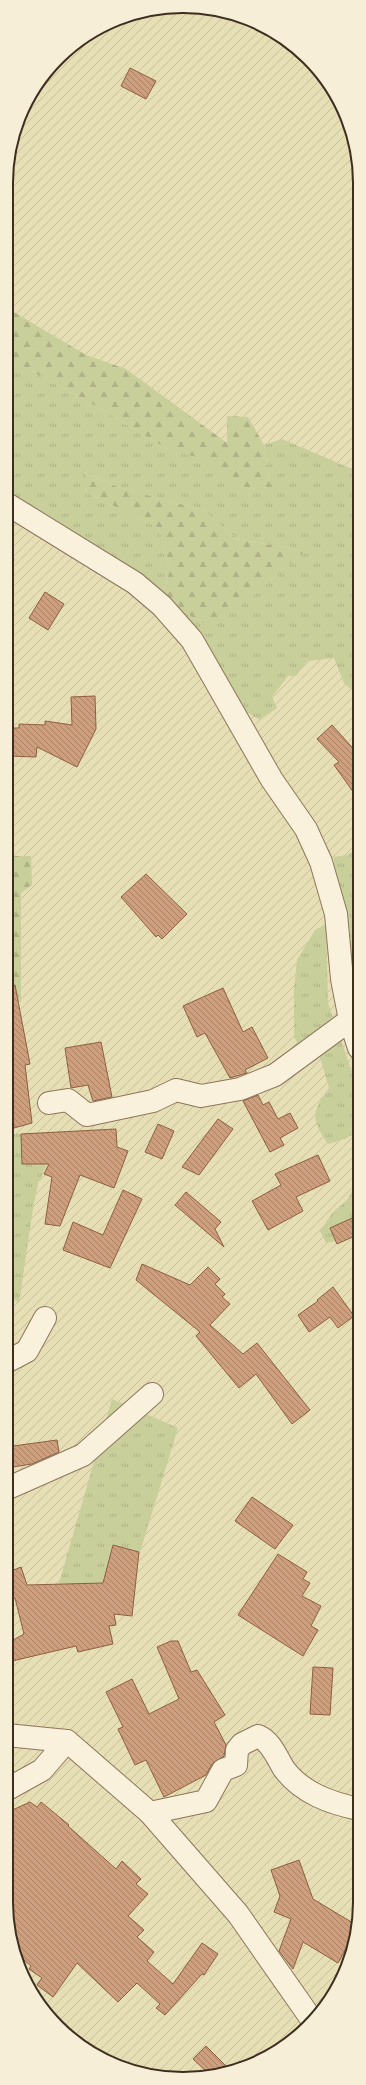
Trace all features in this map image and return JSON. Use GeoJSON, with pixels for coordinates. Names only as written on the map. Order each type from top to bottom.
{"type":"FeatureCollection","features":[{"type":"Feature","properties":{"kind":"street"},"geometry":{"type":"LineString","coordinates":[[13,508],[135,583],[162,606],[192,640],[272,780],[309,836],[321,862],[335,906],[339,935],[350,975],[350,1020],[353,1029]]}},
{"type":"Feature","properties":{"kind":"street"},"geometry":{"type":"LineString","coordinates":[[49,1102],[68,1100],[87,1115],[153,1102],[176,1090],[201,1096],[240,1089],[275,1075],[350,1020]]}},
{"type":"Feature","properties":{"kind":"street"},"geometry":{"type":"LineString","coordinates":[[13,1358],[27,1351],[45,1318]]}},
{"type":"Feature","properties":{"kind":"street"},"geometry":{"type":"LineString","coordinates":[[13,1486],[83,1455],[152,1394]]}},
{"type":"Feature","properties":{"kind":"street"},"geometry":{"type":"LineString","coordinates":[[13,1736],[66,1741],[150,1813],[238,1914],[309,2016]]}},
{"type":"Feature","properties":{"kind":"street"},"geometry":{"type":"LineString","coordinates":[[150,1813],[206,1800],[223,1770],[236,1765],[237,1750],[242,1744],[256,1736],[261,1737],[267,1742],[285,1769],[305,1789],[330,1802],[353,1808]]}},
{"type":"Feature","properties":{"kind":"street"},"geometry":{"type":"LineString","coordinates":[[13,1786],[42,1770],[66,1741]]}},
{"type":"Feature","properties":{"kind":"shaded area"},"geometry":{"type":"Polygon","coordinates":[[[172,13],[205,14],[238,22],[268,36],[295,55],[311,71],[330,98],[340,118],[350,150],[353,172],[352,1924],[344,1957],[330,1987],[311,2014],[295,2030],[268,2049],[238,2063],[205,2071],[172,2072],[150,2069],[118,2059],[98,2049],[80,2037],[55,2014],[36,1987],[26,1967],[16,1935],[13,1913],[14,161],[22,128],[36,98],[55,71],[80,48],[98,36],[118,26],[150,16],[172,13]]]}},
{"type":"Feature","properties":{"kind":"green space"},"geometry":{"type":"Polygon","coordinates":[[[13,312],[86,355],[126,369],[227,443],[227,416],[248,417],[264,445],[271,487],[246,489],[202,458],[171,451],[96,406],[13,361],[13,312]]]}},
{"type":"Feature","properties":{"kind":"green space"},"geometry":{"type":"Polygon","coordinates":[[[13,361],[96,406],[171,451],[202,457],[246,489],[271,487],[264,445],[282,439],[353,470],[353,691],[344,683],[334,658],[307,661],[296,676],[288,676],[272,697],[277,708],[260,720],[243,710],[222,718],[197,634],[168,611],[182,611],[203,623],[272,579],[305,551],[237,539],[203,510],[120,488],[84,472],[87,493],[159,528],[170,570],[161,599],[13,500],[13,361]]]}},
{"type":"Feature","properties":{"kind":"green space"},"geometry":{"type":"Polygon","coordinates":[[[83,472],[120,488],[203,510],[237,539],[305,551],[232,613],[203,623],[182,611],[158,609],[170,570],[159,528],[87,493],[83,472]]]}},
{"type":"Feature","properties":{"kind":"green space"},"geometry":{"type":"Polygon","coordinates":[[[13,558],[15,558],[13,570],[13,558]]]}},
{"type":"Feature","properties":{"kind":"green space"},"geometry":{"type":"Polygon","coordinates":[[[353,852],[353,1041],[351,1035],[334,878],[334,857],[347,855],[353,852]]]}},
{"type":"Feature","properties":{"kind":"green space"},"geometry":{"type":"Polygon","coordinates":[[[13,856],[31,856],[32,885],[21,893],[21,1003],[13,997],[13,856]]]}},
{"type":"Feature","properties":{"kind":"green space"},"geometry":{"type":"Polygon","coordinates":[[[326,924],[328,1003],[353,1075],[353,1134],[345,1139],[328,1144],[318,1128],[315,1116],[319,1103],[329,1088],[318,1051],[303,1052],[294,1037],[294,988],[297,960],[315,930],[326,924]]]}},
{"type":"Feature","properties":{"kind":"green space"},"geometry":{"type":"Polygon","coordinates":[[[52,1133],[48,1162],[38,1184],[33,1209],[19,1303],[13,1298],[13,1134],[52,1133]]]}},
{"type":"Feature","properties":{"kind":"green space"},"geometry":{"type":"Polygon","coordinates":[[[353,1190],[353,1218],[346,1239],[326,1243],[320,1231],[333,1212],[347,1200],[353,1190]]]}},
{"type":"Feature","properties":{"kind":"green space"},"geometry":{"type":"Polygon","coordinates":[[[112,1399],[178,1428],[122,1611],[53,1604],[112,1399]]]}},
{"type":"Feature","properties":{"kind":"building"},"geometry":{"type":"Polygon","coordinates":[[[130,68],[156,81],[146,99],[121,86],[130,68]]]}},
{"type":"Feature","properties":{"kind":"building"},"geometry":{"type":"Polygon","coordinates":[[[45,592],[64,604],[48,630],[29,618],[45,592]]]}},
{"type":"Feature","properties":{"kind":"building"},"geometry":{"type":"Polygon","coordinates":[[[95,696],[96,729],[77,767],[37,747],[36,757],[13,756],[13,728],[19,728],[19,724],[45,725],[45,721],[72,725],[71,697],[95,696]]]}},
{"type":"Feature","properties":{"kind":"building"},"geometry":{"type":"Polygon","coordinates":[[[332,725],[353,748],[353,792],[334,765],[339,762],[317,739],[332,725]]]}},
{"type":"Feature","properties":{"kind":"building"},"geometry":{"type":"Polygon","coordinates":[[[146,874],[187,914],[162,939],[158,935],[156,937],[121,897],[146,874]]]}},
{"type":"Feature","properties":{"kind":"building"},"geometry":{"type":"Polygon","coordinates":[[[13,985],[15,985],[30,1064],[25,1065],[32,1123],[14,1128],[13,1118],[13,985]]]}},
{"type":"Feature","properties":{"kind":"building"},"geometry":{"type":"Polygon","coordinates":[[[223,988],[243,1032],[252,1027],[268,1058],[245,1070],[247,1073],[230,1078],[205,1033],[197,1037],[183,1006],[223,988]]]}},
{"type":"Feature","properties":{"kind":"building"},"geometry":{"type":"Polygon","coordinates":[[[101,1042],[112,1097],[93,1101],[88,1085],[71,1088],[65,1048],[101,1042]]]}},
{"type":"Feature","properties":{"kind":"building"},"geometry":{"type":"Polygon","coordinates":[[[258,1095],[263,1105],[269,1102],[278,1119],[290,1113],[298,1128],[280,1138],[284,1145],[270,1152],[243,1101],[258,1095]]]}},
{"type":"Feature","properties":{"kind":"building"},"geometry":{"type":"Polygon","coordinates":[[[218,1119],[233,1129],[199,1175],[182,1167],[218,1119]]]}},
{"type":"Feature","properties":{"kind":"building"},"geometry":{"type":"Polygon","coordinates":[[[158,1124],[174,1131],[162,1159],[145,1152],[158,1124]]]}},
{"type":"Feature","properties":{"kind":"building"},"geometry":{"type":"Polygon","coordinates":[[[116,1129],[117,1147],[128,1151],[114,1188],[80,1175],[60,1226],[45,1224],[52,1177],[44,1174],[49,1164],[22,1164],[21,1134],[116,1129]]]}},
{"type":"Feature","properties":{"kind":"building"},"geometry":{"type":"Polygon","coordinates":[[[318,1155],[330,1181],[296,1197],[303,1211],[268,1230],[252,1201],[281,1185],[275,1174],[318,1155]]]}},
{"type":"Feature","properties":{"kind":"building"},"geometry":{"type":"Polygon","coordinates":[[[123,1190],[142,1199],[110,1268],[63,1250],[73,1222],[103,1235],[123,1190]]]}},
{"type":"Feature","properties":{"kind":"building"},"geometry":{"type":"Polygon","coordinates":[[[186,1192],[221,1222],[215,1229],[224,1247],[175,1205],[186,1192]]]}},
{"type":"Feature","properties":{"kind":"building"},"geometry":{"type":"Polygon","coordinates":[[[353,1218],[353,1237],[337,1244],[330,1228],[353,1218]]]}},
{"type":"Feature","properties":{"kind":"building"},"geometry":{"type":"Polygon","coordinates":[[[142,1264],[190,1285],[208,1267],[220,1279],[215,1284],[225,1294],[222,1297],[230,1304],[210,1325],[243,1354],[257,1343],[310,1410],[292,1424],[256,1374],[239,1388],[196,1336],[200,1332],[136,1280],[142,1264]]]}},
{"type":"Feature","properties":{"kind":"building"},"geometry":{"type":"Polygon","coordinates":[[[333,1287],[353,1317],[338,1328],[330,1317],[309,1332],[298,1315],[318,1301],[317,1300],[333,1287]]]}},
{"type":"Feature","properties":{"kind":"building"},"geometry":{"type":"Polygon","coordinates":[[[57,1440],[59,1452],[32,1464],[13,1467],[13,1446],[57,1440]]]}},
{"type":"Feature","properties":{"kind":"building"},"geometry":{"type":"Polygon","coordinates":[[[252,1497],[293,1525],[275,1549],[235,1521],[252,1497]]]}},
{"type":"Feature","properties":{"kind":"building"},"geometry":{"type":"Polygon","coordinates":[[[113,1545],[139,1552],[132,1616],[114,1614],[116,1625],[109,1626],[113,1644],[78,1652],[76,1646],[13,1661],[13,1640],[24,1634],[15,1598],[13,1599],[13,1570],[21,1567],[27,1585],[103,1583],[113,1545]]]}},
{"type":"Feature","properties":{"kind":"building"},"geometry":{"type":"Polygon","coordinates":[[[278,1554],[307,1572],[303,1579],[310,1583],[302,1596],[321,1606],[311,1626],[318,1630],[303,1656],[238,1615],[278,1554]]]}},
{"type":"Feature","properties":{"kind":"building"},"geometry":{"type":"Polygon","coordinates":[[[171,1641],[178,1641],[191,1672],[197,1670],[225,1715],[214,1722],[226,1745],[224,1756],[212,1764],[206,1775],[164,1797],[146,1760],[135,1765],[118,1729],[123,1727],[106,1692],[132,1679],[149,1714],[179,1699],[157,1647],[171,1641]]]}},
{"type":"Feature","properties":{"kind":"building"},"geometry":{"type":"Polygon","coordinates":[[[313,1667],[333,1668],[330,1715],[310,1714],[313,1667]]]}},
{"type":"Feature","properties":{"kind":"building"},"geometry":{"type":"Polygon","coordinates":[[[30,1802],[37,1807],[41,1802],[69,1825],[68,1826],[116,1869],[122,1861],[141,1879],[136,1884],[148,1894],[128,1916],[144,1930],[137,1937],[154,1952],[147,1961],[173,1984],[202,1943],[218,1954],[204,1975],[202,1974],[165,2015],[156,2008],[160,2004],[137,1983],[118,2002],[77,1963],[53,1997],[37,1985],[42,1978],[29,1969],[31,1966],[23,1959],[14,1924],[13,1810],[30,1802]]]}},
{"type":"Feature","properties":{"kind":"building"},"geometry":{"type":"Polygon","coordinates":[[[299,1860],[313,1899],[352,1922],[347,1947],[338,1963],[303,1942],[293,1969],[279,1951],[291,1919],[274,1912],[280,1896],[271,1870],[299,1860]]]}},
{"type":"Feature","properties":{"kind":"building"},"geometry":{"type":"Polygon","coordinates":[[[206,2046],[226,2066],[206,2071],[193,2059],[206,2046]]]}}]}
